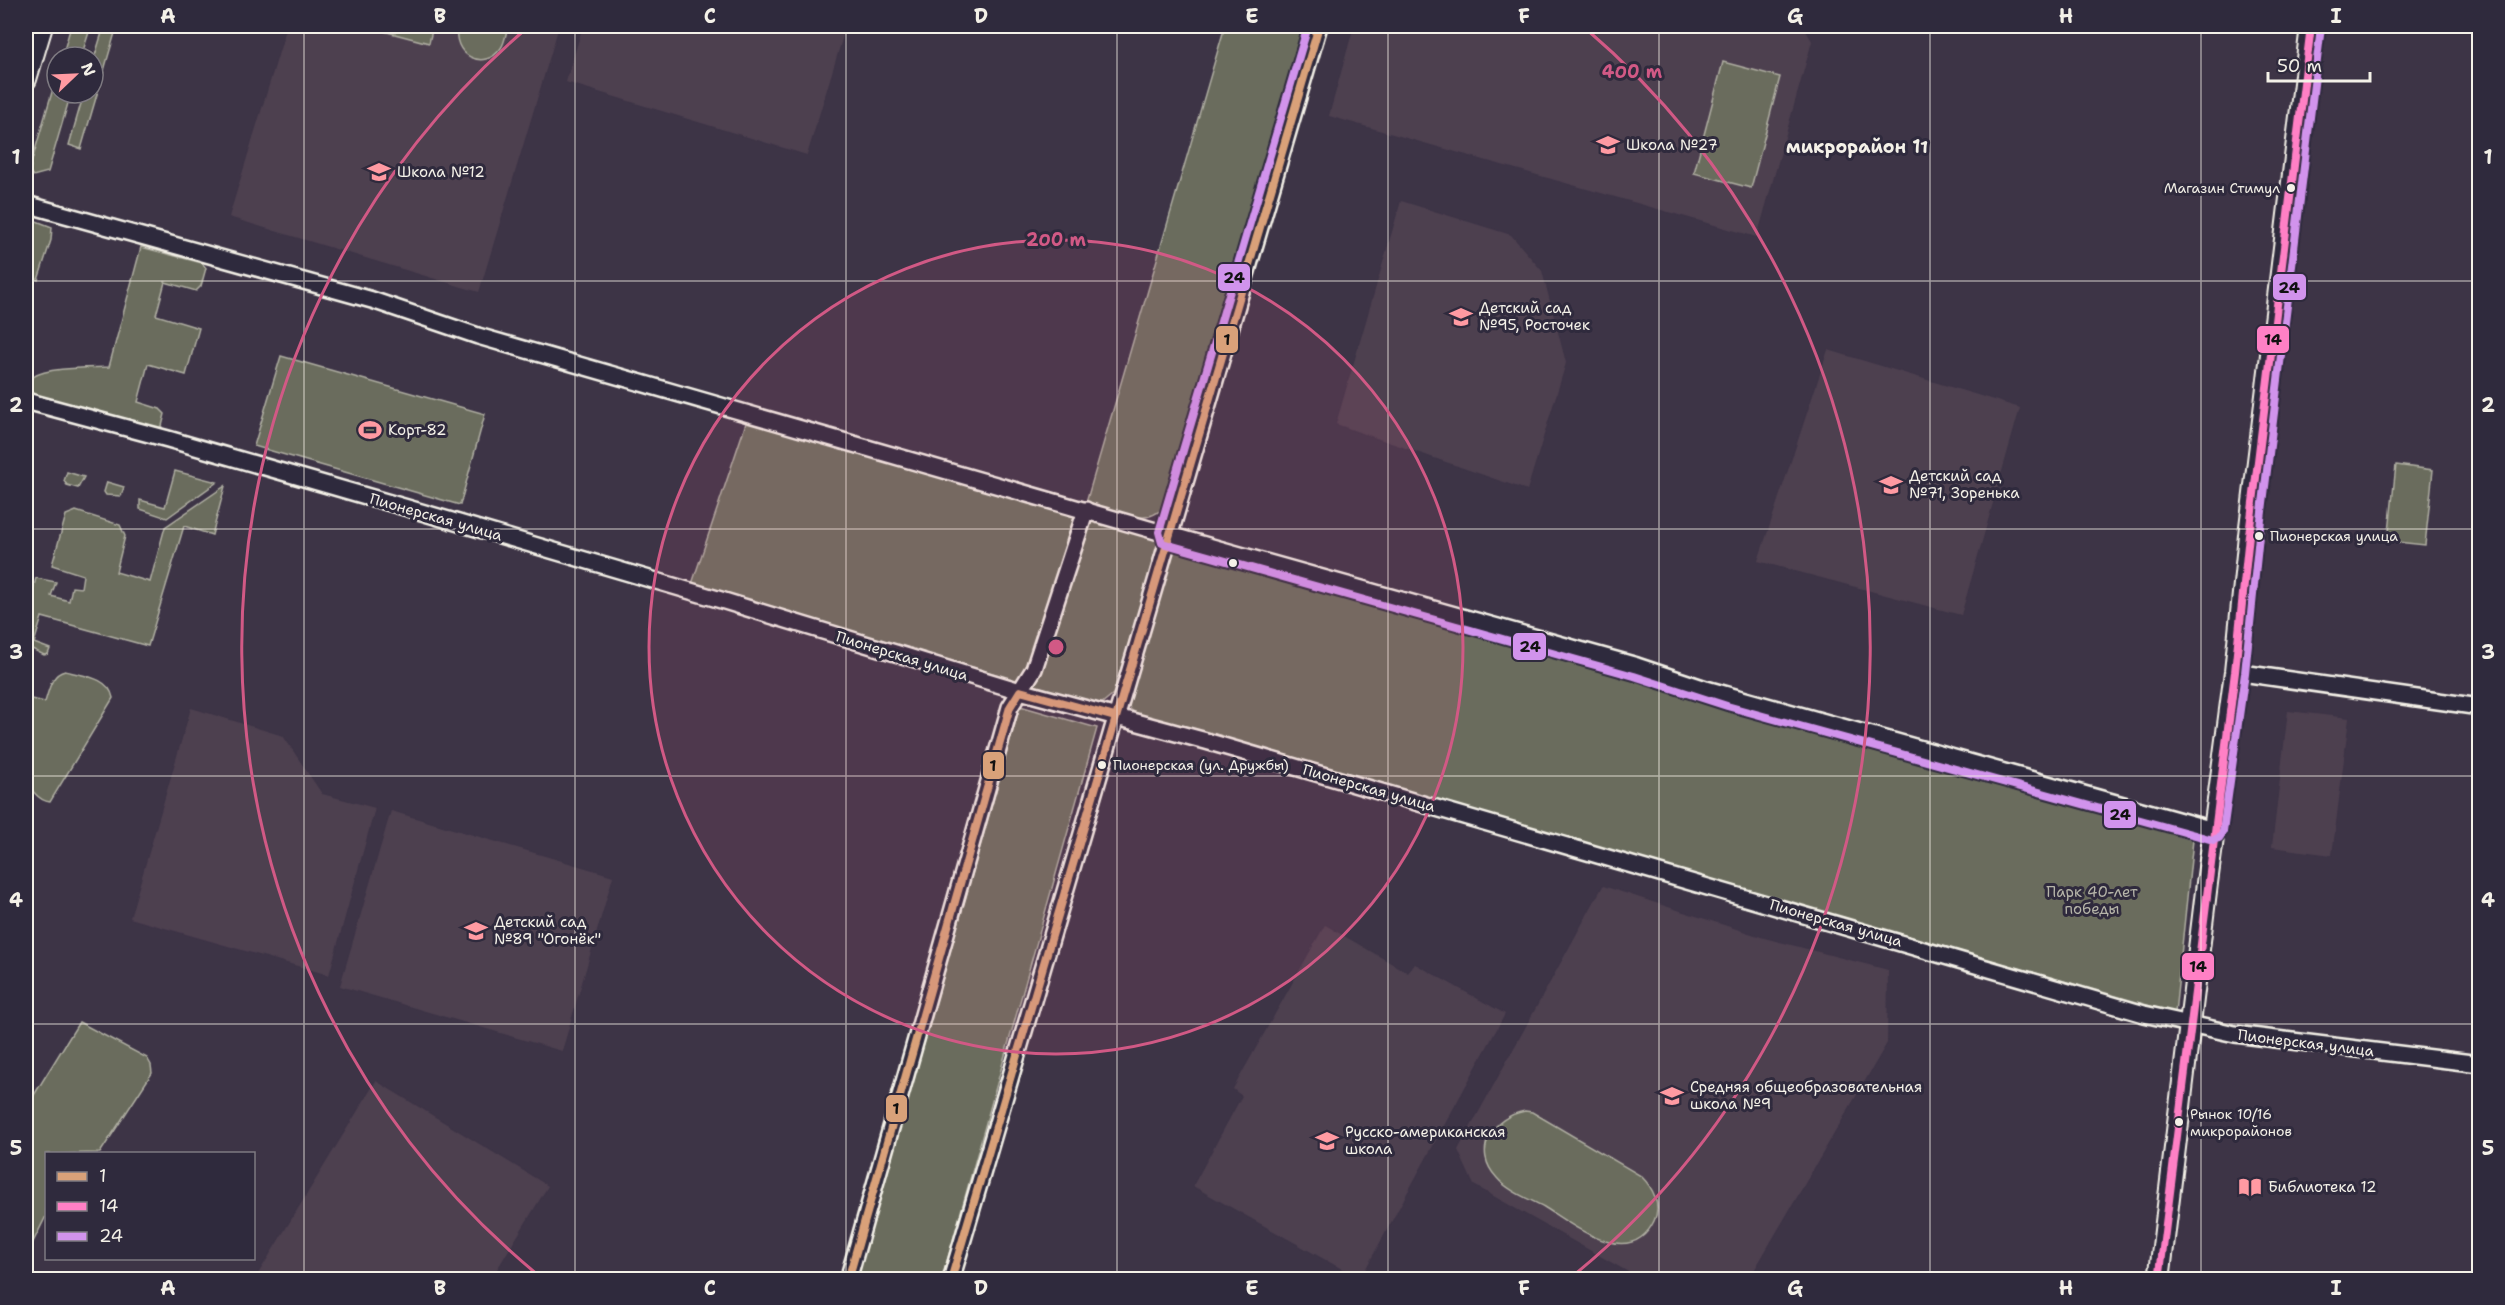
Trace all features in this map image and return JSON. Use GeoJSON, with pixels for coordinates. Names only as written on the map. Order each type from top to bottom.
{"type":"FeatureCollection","features":[{"type":"Feature","properties":{"kind":"street"},"geometry":{"type":"LineString","coordinates":[[26,79],[42,26]]}},
{"type":"Feature","properties":{"kind":"street"},"geometry":{"type":"LineString","coordinates":[[951,1280],[1318,26]]}},
{"type":"Feature","properties":{"kind":"street"},"geometry":{"type":"LineString","coordinates":[[2159,1280],[2213,830],[2235,672],[2249,535],[2311,26]]}},
{"type":"Feature","properties":{"kind":"street"},"geometry":{"type":"LineString","coordinates":[[26,204],[372,300],[489,339],[1169,535],[1626,663],[1722,694],[2213,830]]}},
{"type":"Feature","properties":{"kind":"street","name":"Пионерская улица"},"geometry":{"type":"LineString","coordinates":[[26,401],[168,439],[667,584],[1020,692],[1206,741],[2190,1026],[2235,1034],[2480,1064]]}},
{"type":"Feature","properties":{"kind":"street"},"geometry":{"type":"LineString","coordinates":[[848,1280],[1010,707],[1034,669],[1086,510]]}},
{"type":"Feature","properties":{"kind":"street"},"geometry":{"type":"LineString","coordinates":[[2235,672],[2480,707]]}},
{"type":"Feature","properties":{"kind":"shaded area","name":"Школа №12"},"geometry":{"type":"Polygon","coordinates":[[[287,26],[559,26],[479,292],[229,217],[287,26]]]}},
{"type":"Feature","properties":{"kind":"shaded area"},"geometry":{"type":"Polygon","coordinates":[[[583,26],[846,26],[807,155],[566,82],[583,26]]]}},
{"type":"Feature","properties":{"kind":"shaded area","name":"Школа №27"},"geometry":{"type":"Polygon","coordinates":[[[1354,26],[1803,26],[1812,41],[1757,237],[1329,116],[1354,26]]]}},
{"type":"Feature","properties":{"kind":"shaded area","name":"Детский сад №95, Росточек"},"geometry":{"type":"Polygon","coordinates":[[[1401,201],[1511,235],[1542,271],[1566,363],[1527,490],[1336,424],[1401,201]]]}},
{"type":"Feature","properties":{"kind":"shaded area","name":"Детский сад №71, Зоренька"},"geometry":{"type":"Polygon","coordinates":[[[1828,350],[2020,408],[1961,615],[1758,561],[1828,350]]]}},
{"type":"Feature","properties":{"kind":"shaded area"},"geometry":{"type":"Polygon","coordinates":[[[191,708],[283,736],[322,794],[375,808],[329,975],[130,918],[191,708]]]}},
{"type":"Feature","properties":{"kind":"shaded area"},"geometry":{"type":"Polygon","coordinates":[[[2288,711],[2349,718],[2332,855],[2272,847],[2288,711]]]}},
{"type":"Feature","properties":{"kind":"shaded area","name":"Детский сад №89 \"Огонёк\""},"geometry":{"type":"Polygon","coordinates":[[[391,811],[613,876],[562,1051],[340,986],[391,811]]]}},
{"type":"Feature","properties":{"kind":"shaded area","name":"Средняя общеобразовательная школа №9"},"geometry":{"type":"Polygon","coordinates":[[[1603,886],[1764,938],[1888,970],[1887,1043],[1749,1279],[1641,1279],[1474,1185],[1458,1150],[1603,886]]]}},
{"type":"Feature","properties":{"kind":"shaded area","name":"Русско-американская школа"},"geometry":{"type":"Polygon","coordinates":[[[1325,925],[1408,973],[1415,964],[1505,1014],[1360,1279],[1193,1186],[1242,1096],[1233,1089],[1325,925]]]}},
{"type":"Feature","properties":{"kind":"shaded area"},"geometry":{"type":"Polygon","coordinates":[[[376,1081],[548,1186],[491,1279],[255,1279],[376,1081]]]}},
{"type":"Feature","properties":{"kind":"green space"},"geometry":{"type":"Polygon","coordinates":[[[71,26],[91,26],[85,45],[65,45],[71,26]]]}},
{"type":"Feature","properties":{"kind":"green space"},"geometry":{"type":"Polygon","coordinates":[[[104,26],[117,26],[105,67],[105,45],[98,45],[104,26]]]}},
{"type":"Feature","properties":{"kind":"green space"},"geometry":{"type":"Polygon","coordinates":[[[373,26],[433,26],[429,43],[372,28],[373,26]]]}},
{"type":"Feature","properties":{"kind":"green space"},"geometry":{"type":"Polygon","coordinates":[[[458,26],[508,26],[501,48],[486,59],[478,59],[470,57],[459,45],[458,26]]]}},
{"type":"Feature","properties":{"kind":"green space"},"geometry":{"type":"Polygon","coordinates":[[[1225,26],[1308,26],[1166,505],[1158,512],[1148,516],[1118,514],[1086,503],[1225,26]]]}},
{"type":"Feature","properties":{"kind":"green space"},"geometry":{"type":"Polygon","coordinates":[[[1723,62],[1780,77],[1751,188],[1694,173],[1723,62]]]}},
{"type":"Feature","properties":{"kind":"green space"},"geometry":{"type":"Polygon","coordinates":[[[48,105],[68,105],[48,172],[33,176],[30,172],[48,105]]]}},
{"type":"Feature","properties":{"kind":"green space"},"geometry":{"type":"Polygon","coordinates":[[[81,105],[94,105],[81,149],[69,145],[81,105]]]}},
{"type":"Feature","properties":{"kind":"green space"},"geometry":{"type":"Polygon","coordinates":[[[26,217],[52,227],[51,240],[38,280],[26,274],[26,217]]]}},
{"type":"Feature","properties":{"kind":"green space"},"geometry":{"type":"Polygon","coordinates":[[[141,247],[202,263],[206,268],[201,286],[196,291],[165,282],[156,315],[199,328],[186,375],[148,364],[138,402],[160,409],[165,414],[162,426],[156,430],[32,396],[26,389],[27,384],[31,378],[40,374],[49,371],[109,367],[141,247]]]}},
{"type":"Feature","properties":{"kind":"green space","name":"Корт-82"},"geometry":{"type":"Polygon","coordinates":[[[281,356],[485,414],[460,505],[254,446],[281,356]]]}},
{"type":"Feature","properties":{"kind":"green space"},"geometry":{"type":"Polygon","coordinates":[[[748,417],[1153,536],[1158,541],[1158,549],[1113,694],[1101,704],[1094,703],[692,584],[748,417]]]}},
{"type":"Feature","properties":{"kind":"green space"},"geometry":{"type":"Polygon","coordinates":[[[2396,465],[2433,470],[2425,545],[2388,541],[2396,465]]]}},
{"type":"Feature","properties":{"kind":"green space"},"geometry":{"type":"Polygon","coordinates":[[[175,471],[217,482],[167,518],[140,509],[140,500],[165,507],[175,471]]]}},
{"type":"Feature","properties":{"kind":"green space"},"geometry":{"type":"Polygon","coordinates":[[[67,472],[84,477],[78,488],[67,485],[64,481],[67,472]]]}},
{"type":"Feature","properties":{"kind":"green space"},"geometry":{"type":"Polygon","coordinates":[[[107,482],[124,487],[121,496],[106,495],[104,492],[107,482]]]}},
{"type":"Feature","properties":{"kind":"green space"},"geometry":{"type":"Polygon","coordinates":[[[225,486],[212,535],[184,526],[148,646],[42,617],[34,643],[50,649],[48,654],[44,655],[26,646],[26,615],[36,578],[56,582],[51,596],[69,601],[72,587],[81,588],[83,575],[52,565],[66,515],[76,511],[120,525],[125,536],[116,572],[150,582],[165,527],[225,486]]]}},
{"type":"Feature","properties":{"kind":"green space","name":"Парк 40-лет победы"},"geometry":{"type":"Polygon","coordinates":[[[1172,543],[2193,840],[2175,1013],[1140,715],[1131,710],[1127,703],[1172,543]]]}},
{"type":"Feature","properties":{"kind":"green space"},"geometry":{"type":"Polygon","coordinates":[[[65,671],[94,678],[111,691],[113,698],[50,802],[38,796],[31,789],[27,780],[24,747],[26,698],[45,702],[54,679],[65,671]]]}},
{"type":"Feature","properties":{"kind":"green space"},"geometry":{"type":"Polygon","coordinates":[[[1020,706],[1097,728],[942,1279],[857,1279],[1020,706]]]}},
{"type":"Feature","properties":{"kind":"green space"},"geometry":{"type":"Polygon","coordinates":[[[79,1022],[147,1058],[151,1065],[152,1073],[101,1152],[45,1152],[45,1218],[28,1252],[26,1252],[26,1176],[30,1167],[26,1164],[26,1108],[79,1022]]]}},
{"type":"Feature","properties":{"kind":"green space"},"geometry":{"type":"Polygon","coordinates":[[[1525,1111],[1532,1112],[1641,1176],[1652,1191],[1657,1203],[1654,1221],[1644,1235],[1631,1242],[1616,1243],[1601,1240],[1513,1191],[1497,1178],[1489,1168],[1486,1157],[1489,1137],[1503,1120],[1525,1111]]]}},
{"type":"Feature","properties":{"kind":"transit line","name":"24"},"geometry":{"type":"LineString","coordinates":[[1308,26],[1159,532],[1162,543],[1634,676],[1727,706],[2213,840],[2219,838],[2223,832],[2245,673],[2259,536],[2321,27]]}},
{"type":"Feature","properties":{"kind":"transit line","name":"1"},"geometry":{"type":"LineString","coordinates":[[951,1280],[1319,26]]}},
{"type":"Feature","properties":{"kind":"transit line","name":"14"},"geometry":{"type":"LineString","coordinates":[[2159,1280],[2235,672],[2249,535],[2311,26]]}},
{"type":"Feature","properties":{"kind":"transit line","name":"1"},"geometry":{"type":"LineString","coordinates":[[848,1280],[1010,707],[1020,691],[1115,717]]}},
{"type":"Feature","properties":{"kind":"place","name":"Школа №27"},"geometry":{"type":"Point","coordinates":[1608,145]}},
{"type":"Feature","properties":{"kind":"place","name":"Школа №12"},"geometry":{"type":"Point","coordinates":[379,172]}},
{"type":"Feature","properties":{"kind":"place","name":"Магазин Стимул"},"geometry":{"type":"Point","coordinates":[2291,188]}},
{"type":"Feature","properties":{"kind":"place","name":"Детский сад №95, Росточек"},"geometry":{"type":"Point","coordinates":[1461,317]}},
{"type":"Feature","properties":{"kind":"place","name":"Корт-82"},"geometry":{"type":"Point","coordinates":[370,430]}},
{"type":"Feature","properties":{"kind":"place","name":"Детский сад №71, Зоренька"},"geometry":{"type":"Point","coordinates":[1891,485]}},
{"type":"Feature","properties":{"kind":"place","name":"Пионерская улица"},"geometry":{"type":"Point","coordinates":[2259,536]}},
{"type":"Feature","properties":{"kind":"place","name":"Пионерская (ул. Дружбы)"},"geometry":{"type":"Point","coordinates":[1102,765]}},
{"type":"Feature","properties":{"kind":"place","name":"Детский сад №89 \"Огонёк\""},"geometry":{"type":"Point","coordinates":[476,931]}},
{"type":"Feature","properties":{"kind":"place","name":"Средняя общеобразовательная школа №9"},"geometry":{"type":"Point","coordinates":[1672,1096]}},
{"type":"Feature","properties":{"kind":"place","name":"Рынок 10/16 микрорайонов"},"geometry":{"type":"Point","coordinates":[2179,1122]}},
{"type":"Feature","properties":{"kind":"place","name":"Русско-американская школа"},"geometry":{"type":"Point","coordinates":[1327,1141]}},
{"type":"Feature","properties":{"kind":"place","name":"Библиотека 12"},"geometry":{"type":"Point","coordinates":[2250,1187]}},
{"type":"Feature","properties":{"kind":"district","name":"микрорайон 11"},"geometry":{"type":"Point","coordinates":[1857,147]}}]}
